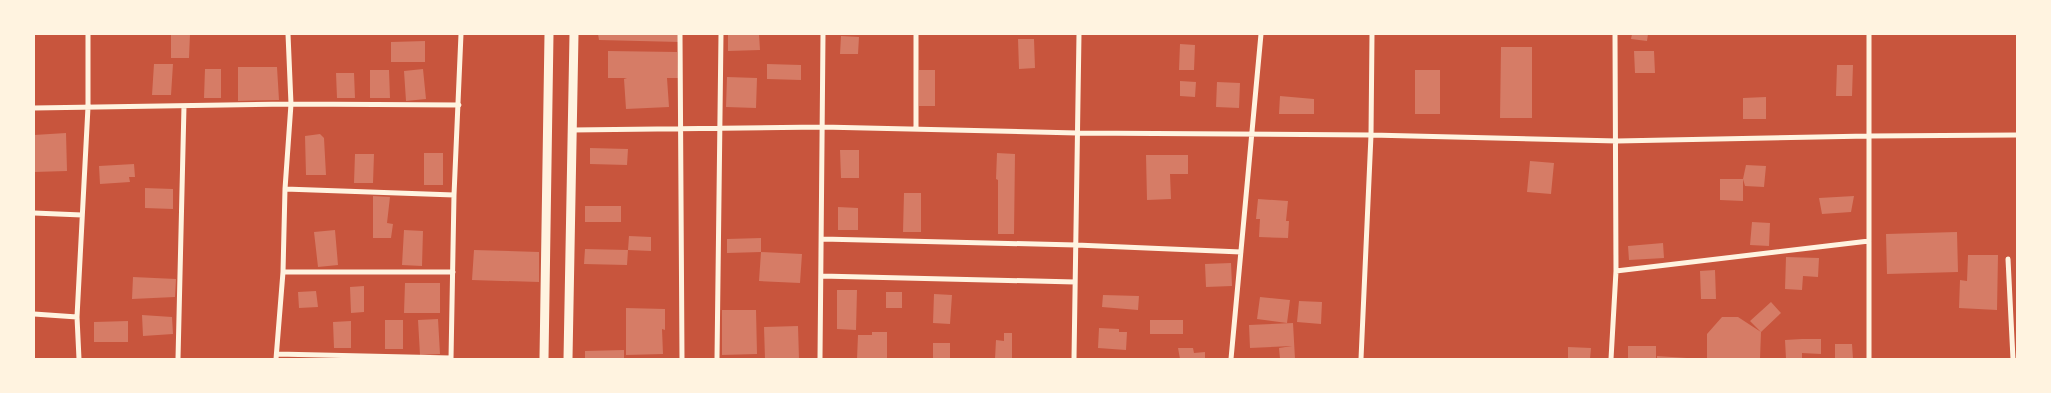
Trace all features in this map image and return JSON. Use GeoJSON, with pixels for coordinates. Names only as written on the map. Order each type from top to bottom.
{"type":"FeatureCollection","features":[{"type":"Feature","properties":{"kind":"street"},"geometry":{"type":"LineString","coordinates":[[79,359],[77,317],[88,107],[88,34]]}},
{"type":"Feature","properties":{"kind":"street"},"geometry":{"type":"LineString","coordinates":[[288,34],[290,104],[283,272],[276,356],[451,359],[454,195],[461,34]]}},
{"type":"Feature","properties":{"kind":"street"},"geometry":{"type":"LineString","coordinates":[[544,359],[549,34]]}},
{"type":"Feature","properties":{"kind":"street"},"geometry":{"type":"LineString","coordinates":[[568,359],[574,34]]}},
{"type":"Feature","properties":{"kind":"street"},"geometry":{"type":"LineString","coordinates":[[680,34],[682,359]]}},
{"type":"Feature","properties":{"kind":"street"},"geometry":{"type":"LineString","coordinates":[[717,359],[721,34]]}},
{"type":"Feature","properties":{"kind":"street"},"geometry":{"type":"LineString","coordinates":[[820,359],[823,34]]}},
{"type":"Feature","properties":{"kind":"street"},"geometry":{"type":"LineString","coordinates":[[916,34],[916,128]]}},
{"type":"Feature","properties":{"kind":"street"},"geometry":{"type":"LineString","coordinates":[[1074,359],[1079,34]]}},
{"type":"Feature","properties":{"kind":"street"},"geometry":{"type":"LineString","coordinates":[[1231,359],[1260,34]]}},
{"type":"Feature","properties":{"kind":"street"},"geometry":{"type":"LineString","coordinates":[[1361,359],[1371,135],[1372,34]]}},
{"type":"Feature","properties":{"kind":"street"},"geometry":{"type":"LineString","coordinates":[[1611,359],[1616,271],[1617,141],[1615,34]]}},
{"type":"Feature","properties":{"kind":"street"},"geometry":{"type":"LineString","coordinates":[[1868,359],[1869,34]]}},
{"type":"Feature","properties":{"kind":"street"},"geometry":{"type":"LineString","coordinates":[[34,108],[290,104],[459,105]]}},
{"type":"Feature","properties":{"kind":"street"},"geometry":{"type":"LineString","coordinates":[[178,359],[184,106]]}},
{"type":"Feature","properties":{"kind":"street"},"geometry":{"type":"LineString","coordinates":[[572,130],[822,127],[1077,133],[1371,135],[1617,141],[1869,136],[2017,136]]}},
{"type":"Feature","properties":{"kind":"street"},"geometry":{"type":"LineString","coordinates":[[285,189],[454,195]]}},
{"type":"Feature","properties":{"kind":"street"},"geometry":{"type":"LineString","coordinates":[[34,213],[82,215]]}},
{"type":"Feature","properties":{"kind":"street"},"geometry":{"type":"LineString","coordinates":[[822,239],[1076,245],[1241,252]]}},
{"type":"Feature","properties":{"kind":"street"},"geometry":{"type":"LineString","coordinates":[[1616,271],[1869,241]]}},
{"type":"Feature","properties":{"kind":"street"},"geometry":{"type":"LineString","coordinates":[[2008,260],[2013,359]]}},
{"type":"Feature","properties":{"kind":"street"},"geometry":{"type":"LineString","coordinates":[[283,272],[453,272]]}},
{"type":"Feature","properties":{"kind":"street"},"geometry":{"type":"LineString","coordinates":[[821,276],[1075,282]]}},
{"type":"Feature","properties":{"kind":"street"},"geometry":{"type":"LineString","coordinates":[[34,314],[77,317]]}},
{"type":"Feature","properties":{"kind":"building"},"geometry":{"type":"Polygon","coordinates":[[[171,34],[190,34],[189,58],[171,58],[171,34]]]}},
{"type":"Feature","properties":{"kind":"building"},"geometry":{"type":"Polygon","coordinates":[[[598,34],[680,34],[680,42],[599,40],[598,34]]]}},
{"type":"Feature","properties":{"kind":"building"},"geometry":{"type":"Polygon","coordinates":[[[728,34],[759,34],[760,50],[728,51],[728,34]]]}},
{"type":"Feature","properties":{"kind":"building"},"geometry":{"type":"Polygon","coordinates":[[[1632,34],[1648,34],[1647,41],[1631,39],[1632,34]]]}},
{"type":"Feature","properties":{"kind":"building"},"geometry":{"type":"Polygon","coordinates":[[[841,36],[859,37],[858,54],[840,54],[841,36]]]}},
{"type":"Feature","properties":{"kind":"building"},"geometry":{"type":"Polygon","coordinates":[[[1018,39],[1034,39],[1035,68],[1019,69],[1018,39]]]}},
{"type":"Feature","properties":{"kind":"building"},"geometry":{"type":"Polygon","coordinates":[[[425,41],[425,62],[391,62],[391,42],[425,41]]]}},
{"type":"Feature","properties":{"kind":"building"},"geometry":{"type":"Polygon","coordinates":[[[1180,44],[1195,45],[1194,70],[1179,70],[1180,44]]]}},
{"type":"Feature","properties":{"kind":"building"},"geometry":{"type":"Polygon","coordinates":[[[1501,47],[1532,47],[1532,118],[1500,118],[1501,47]]]}},
{"type":"Feature","properties":{"kind":"building"},"geometry":{"type":"Polygon","coordinates":[[[608,51],[677,52],[678,78],[667,78],[669,107],[626,109],[624,79],[627,78],[608,78],[608,51]]]}},
{"type":"Feature","properties":{"kind":"building"},"geometry":{"type":"Polygon","coordinates":[[[1634,51],[1654,51],[1655,73],[1635,73],[1634,51]]]}},
{"type":"Feature","properties":{"kind":"building"},"geometry":{"type":"Polygon","coordinates":[[[154,64],[173,64],[171,95],[152,95],[154,64]]]}},
{"type":"Feature","properties":{"kind":"building"},"geometry":{"type":"Polygon","coordinates":[[[767,64],[801,65],[801,80],[767,79],[767,64]]]}},
{"type":"Feature","properties":{"kind":"building"},"geometry":{"type":"Polygon","coordinates":[[[1837,65],[1853,65],[1852,96],[1836,96],[1837,65]]]}},
{"type":"Feature","properties":{"kind":"building"},"geometry":{"type":"Polygon","coordinates":[[[238,67],[277,67],[279,100],[238,101],[238,67]]]}},
{"type":"Feature","properties":{"kind":"building"},"geometry":{"type":"Polygon","coordinates":[[[205,69],[221,69],[221,98],[204,98],[205,69]]]}},
{"type":"Feature","properties":{"kind":"building"},"geometry":{"type":"Polygon","coordinates":[[[423,69],[426,99],[406,101],[404,71],[423,69]]]}},
{"type":"Feature","properties":{"kind":"building"},"geometry":{"type":"Polygon","coordinates":[[[370,70],[389,70],[390,98],[370,98],[370,70]]]}},
{"type":"Feature","properties":{"kind":"building"},"geometry":{"type":"Polygon","coordinates":[[[919,70],[935,70],[935,106],[919,106],[919,70]]]}},
{"type":"Feature","properties":{"kind":"building"},"geometry":{"type":"Polygon","coordinates":[[[1415,70],[1440,70],[1440,114],[1415,114],[1415,70]]]}},
{"type":"Feature","properties":{"kind":"building"},"geometry":{"type":"Polygon","coordinates":[[[336,73],[354,73],[355,98],[337,98],[336,73]]]}},
{"type":"Feature","properties":{"kind":"building"},"geometry":{"type":"Polygon","coordinates":[[[727,77],[757,78],[756,108],[726,107],[727,77]]]}},
{"type":"Feature","properties":{"kind":"building"},"geometry":{"type":"Polygon","coordinates":[[[1180,81],[1196,82],[1195,97],[1180,96],[1180,81]]]}},
{"type":"Feature","properties":{"kind":"building"},"geometry":{"type":"Polygon","coordinates":[[[1217,82],[1240,83],[1239,108],[1216,107],[1217,82]]]}},
{"type":"Feature","properties":{"kind":"building"},"geometry":{"type":"Polygon","coordinates":[[[1280,96],[1314,99],[1314,114],[1279,114],[1280,96]]]}},
{"type":"Feature","properties":{"kind":"building"},"geometry":{"type":"Polygon","coordinates":[[[1766,97],[1766,119],[1743,119],[1743,98],[1766,97]]]}},
{"type":"Feature","properties":{"kind":"building"},"geometry":{"type":"Polygon","coordinates":[[[66,133],[67,171],[34,172],[34,135],[66,133]]]}},
{"type":"Feature","properties":{"kind":"building"},"geometry":{"type":"Polygon","coordinates":[[[320,134],[324,138],[326,175],[306,175],[305,136],[320,134]]]}},
{"type":"Feature","properties":{"kind":"building"},"geometry":{"type":"Polygon","coordinates":[[[590,148],[628,149],[627,165],[590,164],[590,148]]]}},
{"type":"Feature","properties":{"kind":"building"},"geometry":{"type":"Polygon","coordinates":[[[840,150],[859,150],[859,178],[841,178],[840,150]]]}},
{"type":"Feature","properties":{"kind":"building"},"geometry":{"type":"Polygon","coordinates":[[[424,153],[443,153],[443,185],[424,185],[424,153]]]}},
{"type":"Feature","properties":{"kind":"building"},"geometry":{"type":"Polygon","coordinates":[[[997,153],[1015,154],[1014,234],[998,234],[997,153]]]}},
{"type":"Feature","properties":{"kind":"building"},"geometry":{"type":"Polygon","coordinates":[[[355,154],[374,154],[373,183],[354,183],[355,154]]]}},
{"type":"Feature","properties":{"kind":"building"},"geometry":{"type":"Polygon","coordinates":[[[1146,155],[1188,155],[1188,174],[1170,174],[1171,199],[1147,200],[1146,155]]]}},
{"type":"Feature","properties":{"kind":"building"},"geometry":{"type":"Polygon","coordinates":[[[1530,161],[1554,163],[1551,194],[1527,192],[1530,161]]]}},
{"type":"Feature","properties":{"kind":"building"},"geometry":{"type":"Polygon","coordinates":[[[134,164],[135,177],[129,177],[130,182],[100,184],[99,166],[134,164]]]}},
{"type":"Feature","properties":{"kind":"building"},"geometry":{"type":"Polygon","coordinates":[[[1746,165],[1766,166],[1764,187],[1745,186],[1743,179],[1746,165]]]}},
{"type":"Feature","properties":{"kind":"building"},"geometry":{"type":"Polygon","coordinates":[[[1720,179],[1743,179],[1743,201],[1720,200],[1720,179]]]}},
{"type":"Feature","properties":{"kind":"building"},"geometry":{"type":"Polygon","coordinates":[[[145,188],[173,189],[173,209],[145,208],[145,188]]]}},
{"type":"Feature","properties":{"kind":"building"},"geometry":{"type":"Polygon","coordinates":[[[904,193],[921,193],[921,232],[903,232],[904,193]]]}},
{"type":"Feature","properties":{"kind":"building"},"geometry":{"type":"Polygon","coordinates":[[[373,196],[390,197],[387,223],[393,224],[391,238],[373,238],[373,196]]]}},
{"type":"Feature","properties":{"kind":"building"},"geometry":{"type":"Polygon","coordinates":[[[1854,196],[1851,212],[1822,214],[1819,198],[1854,196]]]}},
{"type":"Feature","properties":{"kind":"building"},"geometry":{"type":"Polygon","coordinates":[[[1258,199],[1288,201],[1286,221],[1289,221],[1288,238],[1259,237],[1260,219],[1256,219],[1258,199]]]}},
{"type":"Feature","properties":{"kind":"building"},"geometry":{"type":"Polygon","coordinates":[[[585,206],[621,206],[621,222],[585,222],[585,206]]]}},
{"type":"Feature","properties":{"kind":"building"},"geometry":{"type":"Polygon","coordinates":[[[838,207],[858,208],[858,230],[838,230],[838,207]]]}},
{"type":"Feature","properties":{"kind":"building"},"geometry":{"type":"Polygon","coordinates":[[[1752,222],[1770,223],[1769,246],[1750,245],[1752,222]]]}},
{"type":"Feature","properties":{"kind":"building"},"geometry":{"type":"Polygon","coordinates":[[[335,230],[338,265],[318,267],[314,232],[335,230]]]}},
{"type":"Feature","properties":{"kind":"building"},"geometry":{"type":"Polygon","coordinates":[[[404,230],[423,231],[422,266],[402,265],[404,230]]]}},
{"type":"Feature","properties":{"kind":"building"},"geometry":{"type":"Polygon","coordinates":[[[1957,232],[1958,272],[1887,274],[1886,234],[1957,232]]]}},
{"type":"Feature","properties":{"kind":"building"},"geometry":{"type":"Polygon","coordinates":[[[629,236],[651,237],[651,251],[628,250],[629,236]]]}},
{"type":"Feature","properties":{"kind":"building"},"geometry":{"type":"Polygon","coordinates":[[[761,238],[761,252],[727,253],[727,239],[761,238]]]}},
{"type":"Feature","properties":{"kind":"building"},"geometry":{"type":"Polygon","coordinates":[[[1663,243],[1664,258],[1629,260],[1628,246],[1663,243]]]}},
{"type":"Feature","properties":{"kind":"building"},"geometry":{"type":"Polygon","coordinates":[[[585,249],[628,250],[627,265],[584,264],[585,249]]]}},
{"type":"Feature","properties":{"kind":"building"},"geometry":{"type":"Polygon","coordinates":[[[474,250],[539,252],[539,282],[472,280],[474,250]]]}},
{"type":"Feature","properties":{"kind":"building"},"geometry":{"type":"Polygon","coordinates":[[[761,252],[802,254],[800,283],[759,281],[761,252]]]}},
{"type":"Feature","properties":{"kind":"building"},"geometry":{"type":"Polygon","coordinates":[[[1968,255],[1998,255],[1997,310],[1959,308],[1960,280],[1967,281],[1968,255]]]}},
{"type":"Feature","properties":{"kind":"building"},"geometry":{"type":"Polygon","coordinates":[[[1786,257],[1819,258],[1818,277],[1803,276],[1802,290],[1785,289],[1786,257]]]}},
{"type":"Feature","properties":{"kind":"building"},"geometry":{"type":"Polygon","coordinates":[[[1231,263],[1232,286],[1206,287],[1205,264],[1231,263]]]}},
{"type":"Feature","properties":{"kind":"building"},"geometry":{"type":"Polygon","coordinates":[[[1715,270],[1716,299],[1701,299],[1700,271],[1715,270]]]}},
{"type":"Feature","properties":{"kind":"building"},"geometry":{"type":"Polygon","coordinates":[[[133,277],[176,279],[175,297],[132,299],[133,277]]]}},
{"type":"Feature","properties":{"kind":"building"},"geometry":{"type":"Polygon","coordinates":[[[405,283],[440,283],[440,313],[404,313],[405,283]]]}},
{"type":"Feature","properties":{"kind":"building"},"geometry":{"type":"Polygon","coordinates":[[[364,286],[364,312],[351,313],[350,287],[364,286]]]}},
{"type":"Feature","properties":{"kind":"building"},"geometry":{"type":"Polygon","coordinates":[[[837,290],[857,290],[856,330],[837,329],[837,290]]]}},
{"type":"Feature","properties":{"kind":"building"},"geometry":{"type":"Polygon","coordinates":[[[316,291],[318,307],[299,308],[298,292],[316,291]]]}},
{"type":"Feature","properties":{"kind":"building"},"geometry":{"type":"Polygon","coordinates":[[[886,292],[902,292],[902,308],[886,308],[886,292]]]}},
{"type":"Feature","properties":{"kind":"building"},"geometry":{"type":"Polygon","coordinates":[[[934,294],[952,295],[950,324],[933,323],[934,294]]]}},
{"type":"Feature","properties":{"kind":"building"},"geometry":{"type":"Polygon","coordinates":[[[1103,295],[1139,296],[1138,310],[1102,307],[1103,295]]]}},
{"type":"Feature","properties":{"kind":"building"},"geometry":{"type":"Polygon","coordinates":[[[1260,297],[1290,300],[1287,323],[1257,319],[1260,297]]]}},
{"type":"Feature","properties":{"kind":"building"},"geometry":{"type":"Polygon","coordinates":[[[1299,301],[1322,302],[1321,324],[1297,322],[1299,301]]]}},
{"type":"Feature","properties":{"kind":"building"},"geometry":{"type":"Polygon","coordinates":[[[1771,302],[1781,313],[1761,332],[1750,321],[1771,302]]]}},
{"type":"Feature","properties":{"kind":"building"},"geometry":{"type":"Polygon","coordinates":[[[626,308],[665,309],[665,330],[662,329],[663,354],[626,355],[626,308]]]}},
{"type":"Feature","properties":{"kind":"building"},"geometry":{"type":"Polygon","coordinates":[[[722,310],[756,310],[757,354],[722,355],[722,310]]]}},
{"type":"Feature","properties":{"kind":"building"},"geometry":{"type":"Polygon","coordinates":[[[142,315],[172,317],[173,334],[143,336],[142,315]]]}},
{"type":"Feature","properties":{"kind":"building"},"geometry":{"type":"Polygon","coordinates":[[[1722,317],[1738,317],[1761,332],[1760,359],[1707,359],[1707,334],[1722,317]]]}},
{"type":"Feature","properties":{"kind":"building"},"geometry":{"type":"Polygon","coordinates":[[[438,319],[440,354],[420,355],[418,320],[438,319]]]}},
{"type":"Feature","properties":{"kind":"building"},"geometry":{"type":"Polygon","coordinates":[[[385,320],[403,320],[403,349],[385,349],[385,320]]]}},
{"type":"Feature","properties":{"kind":"building"},"geometry":{"type":"Polygon","coordinates":[[[1150,320],[1183,320],[1183,334],[1150,334],[1150,320]]]}},
{"type":"Feature","properties":{"kind":"building"},"geometry":{"type":"Polygon","coordinates":[[[128,321],[128,342],[94,342],[94,322],[128,321]]]}},
{"type":"Feature","properties":{"kind":"building"},"geometry":{"type":"Polygon","coordinates":[[[351,321],[351,348],[334,348],[333,322],[351,321]]]}},
{"type":"Feature","properties":{"kind":"building"},"geometry":{"type":"Polygon","coordinates":[[[1293,323],[1295,359],[1280,359],[1279,348],[1292,346],[1250,348],[1249,325],[1293,323]]]}},
{"type":"Feature","properties":{"kind":"building"},"geometry":{"type":"Polygon","coordinates":[[[798,326],[799,359],[765,359],[764,327],[798,326]]]}},
{"type":"Feature","properties":{"kind":"building"},"geometry":{"type":"Polygon","coordinates":[[[1099,328],[1119,329],[1119,332],[1127,332],[1126,350],[1098,348],[1099,328]]]}},
{"type":"Feature","properties":{"kind":"building"},"geometry":{"type":"Polygon","coordinates":[[[872,332],[887,332],[887,359],[857,359],[858,335],[872,335],[872,332]]]}},
{"type":"Feature","properties":{"kind":"building"},"geometry":{"type":"Polygon","coordinates":[[[1004,333],[1012,333],[1012,359],[995,359],[996,340],[1004,341],[1004,333]]]}},
{"type":"Feature","properties":{"kind":"building"},"geometry":{"type":"Polygon","coordinates":[[[1821,339],[1821,354],[1802,353],[1802,359],[1786,359],[1785,340],[1821,339]]]}},
{"type":"Feature","properties":{"kind":"building"},"geometry":{"type":"Polygon","coordinates":[[[933,343],[950,343],[950,359],[933,359],[933,343]]]}},
{"type":"Feature","properties":{"kind":"building"},"geometry":{"type":"Polygon","coordinates":[[[1835,344],[1852,344],[1853,359],[1835,359],[1835,344]]]}},
{"type":"Feature","properties":{"kind":"building"},"geometry":{"type":"Polygon","coordinates":[[[1628,346],[1656,346],[1656,359],[1628,359],[1628,346]]]}},
{"type":"Feature","properties":{"kind":"building"},"geometry":{"type":"Polygon","coordinates":[[[1568,347],[1591,348],[1590,359],[1568,359],[1568,347]]]}},
{"type":"Feature","properties":{"kind":"building"},"geometry":{"type":"Polygon","coordinates":[[[1178,348],[1193,348],[1194,353],[1205,352],[1205,359],[1180,359],[1178,348]]]}},
{"type":"Feature","properties":{"kind":"building"},"geometry":{"type":"Polygon","coordinates":[[[624,350],[624,359],[585,359],[585,351],[624,350]]]}},
{"type":"Feature","properties":{"kind":"building"},"geometry":{"type":"Polygon","coordinates":[[[1657,356],[1687,358],[1687,359],[1657,359],[1657,356]]]}}]}
